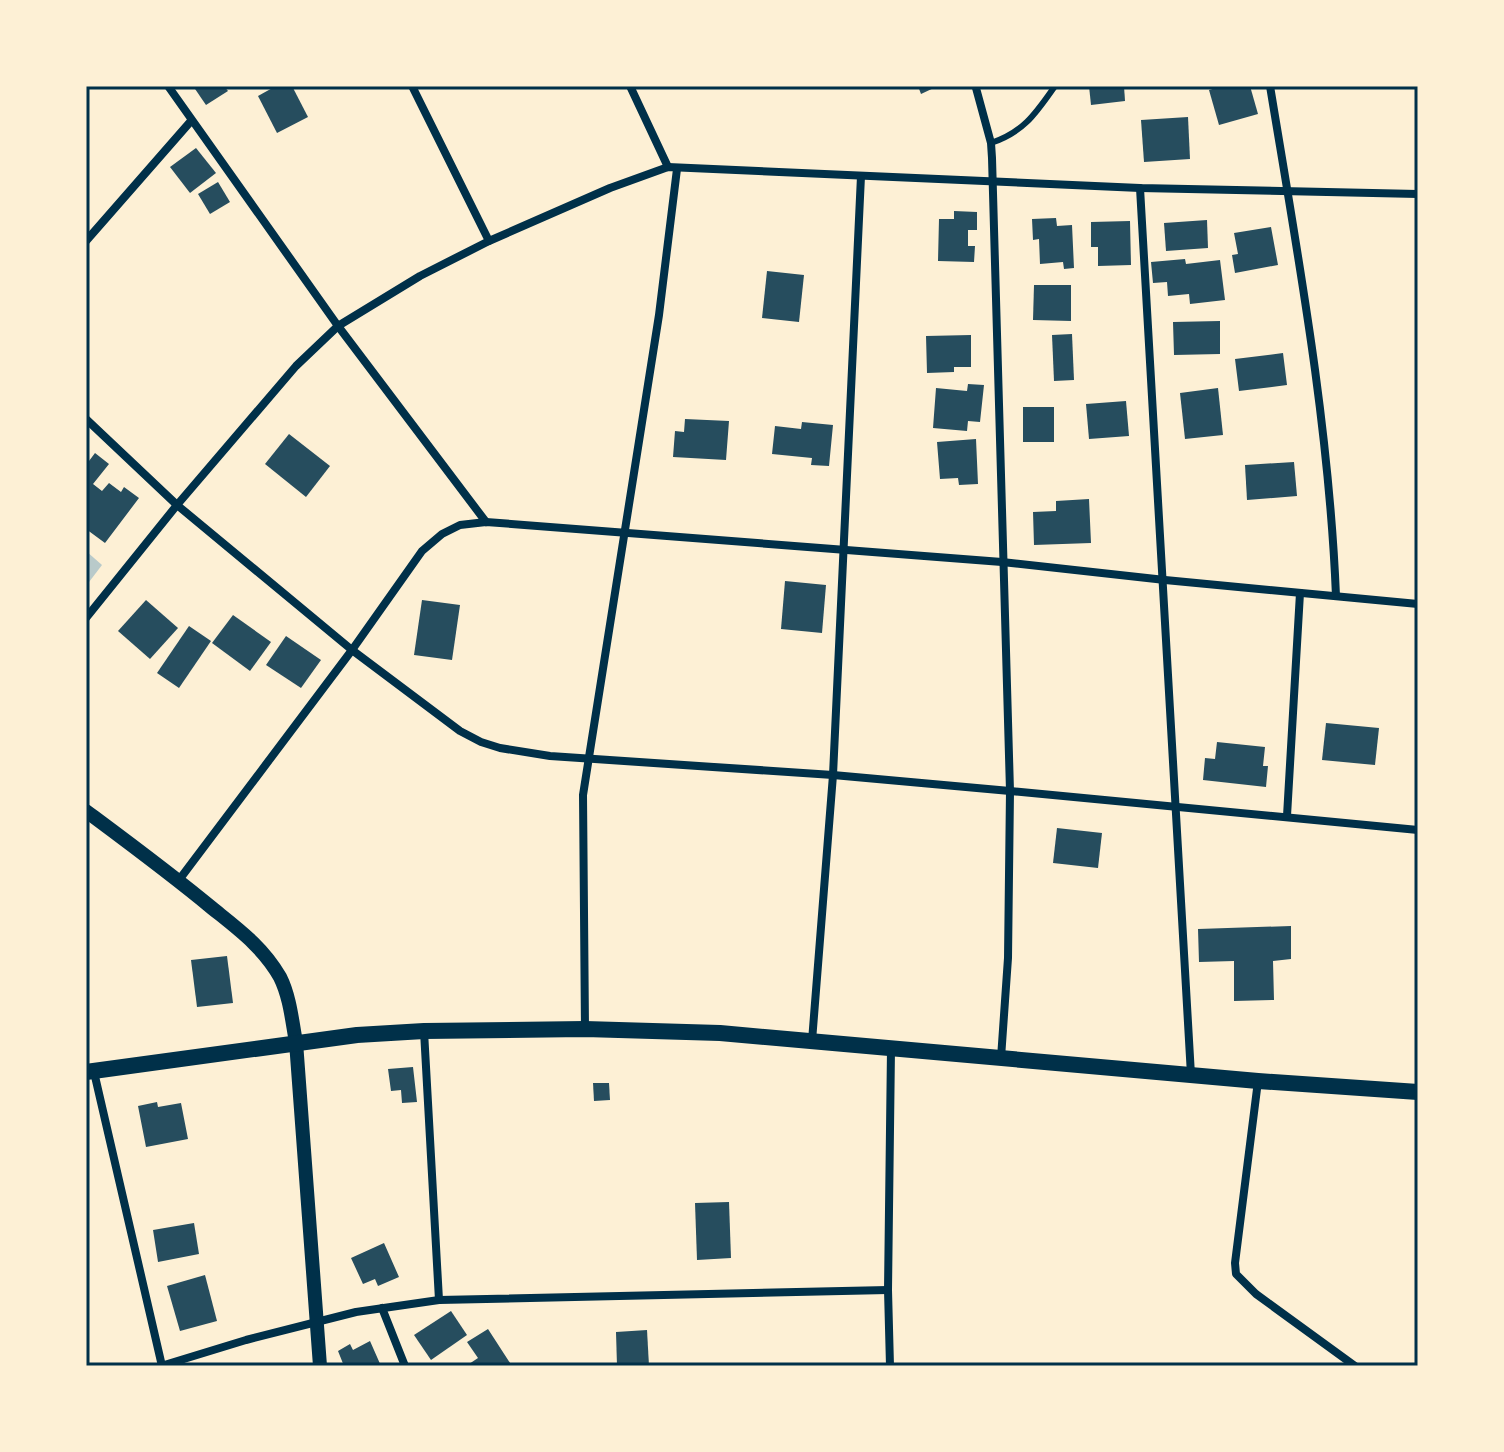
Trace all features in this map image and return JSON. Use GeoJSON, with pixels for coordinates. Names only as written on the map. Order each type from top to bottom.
{"type":"FeatureCollection","features":[{"type":"Feature","properties":{"kind":"main road"},"geometry":{"type":"LineString","coordinates":[[90,1071],[296,1042],[424,1031],[585,1029],[720,1033],[1258,1081],[1418,1092]]}},
{"type":"Feature","properties":{"kind":"street"},"geometry":{"type":"LineString","coordinates":[[168,86],[338,326],[486,522]]}},
{"type":"Feature","properties":{"kind":"street"},"geometry":{"type":"LineString","coordinates":[[412,86],[489,241]]}},
{"type":"Feature","properties":{"kind":"street"},"geometry":{"type":"LineString","coordinates":[[585,1029],[582,815],[588,758],[627,532],[659,315],[672,168],[630,86]]}},
{"type":"Feature","properties":{"kind":"street"},"geometry":{"type":"LineString","coordinates":[[1270,86],[1316,366],[1331,501],[1336,596]]}},
{"type":"Feature","properties":{"kind":"street"},"geometry":{"type":"LineString","coordinates":[[976,88],[991,143],[993,179],[1010,791],[1008,958],[1001,1058]]}},
{"type":"Feature","properties":{"kind":"street"},"geometry":{"type":"LineString","coordinates":[[86,241],[191,121]]}},
{"type":"Feature","properties":{"kind":"street"},"geometry":{"type":"LineString","coordinates":[[86,618],[177,505],[296,366],[338,326],[420,276],[489,241],[610,188],[672,168],[993,179],[1140,188],[1418,194]]}},
{"type":"Feature","properties":{"kind":"street"},"geometry":{"type":"LineString","coordinates":[[812,1041],[833,775],[861,176]]}},
{"type":"Feature","properties":{"kind":"street"},"geometry":{"type":"LineString","coordinates":[[1140,188],[1150,385],[1165,580],[1174,808],[1191,1075]]}},
{"type":"Feature","properties":{"kind":"street"},"geometry":{"type":"LineString","coordinates":[[86,419],[177,505],[352,650],[460,731],[481,742],[528,754],[833,775],[1418,830]]}},
{"type":"Feature","properties":{"kind":"street"},"geometry":{"type":"LineString","coordinates":[[179,880],[352,650],[422,551],[442,534],[460,525],[486,522],[1002,562],[1418,604]]}},
{"type":"Feature","properties":{"kind":"street"},"geometry":{"type":"LineString","coordinates":[[1287,816],[1300,593]]}},
{"type":"Feature","properties":{"kind":"street"},"geometry":{"type":"LineString","coordinates":[[86,811],[243,932],[270,963],[288,999],[296,1042],[320,1366]]}},
{"type":"Feature","properties":{"kind":"street"},"geometry":{"type":"LineString","coordinates":[[424,1031],[439,1300]]}},
{"type":"Feature","properties":{"kind":"street"},"geometry":{"type":"LineString","coordinates":[[888,1363],[891,1048]]}},
{"type":"Feature","properties":{"kind":"street"},"geometry":{"type":"LineString","coordinates":[[90,1071],[162,1366],[316,1322],[439,1300],[888,1290]]}},
{"type":"Feature","properties":{"kind":"street"},"geometry":{"type":"LineString","coordinates":[[1258,1081],[1236,1274],[1256,1294],[1355,1366]]}},
{"type":"Feature","properties":{"kind":"street"},"geometry":{"type":"LineString","coordinates":[[382,1308],[405,1366]]}},
{"type":"Feature","properties":{"kind":"lane"},"geometry":{"type":"LineString","coordinates":[[991,143],[1022,128],[1055,86]]}},
{"type":"Feature","properties":{"kind":"shaded area"},"geometry":{"type":"Polygon","coordinates":[[[86,551],[102,565],[86,586],[86,551]]]}},
{"type":"Feature","properties":{"kind":"building"},"geometry":{"type":"Polygon","coordinates":[[[193,86],[224,86],[228,91],[206,105],[193,86]]]}},
{"type":"Feature","properties":{"kind":"building"},"geometry":{"type":"Polygon","coordinates":[[[276,86],[292,86],[308,117],[277,133],[258,96],[276,86]]]}},
{"type":"Feature","properties":{"kind":"building"},"geometry":{"type":"Polygon","coordinates":[[[918,86],[938,86],[921,94],[918,86]]]}},
{"type":"Feature","properties":{"kind":"building"},"geometry":{"type":"Polygon","coordinates":[[[1089,86],[1124,86],[1125,101],[1091,105],[1089,86]]]}},
{"type":"Feature","properties":{"kind":"building"},"geometry":{"type":"Polygon","coordinates":[[[1223,86],[1250,86],[1258,114],[1219,125],[1209,90],[1223,86]]]}},
{"type":"Feature","properties":{"kind":"building"},"geometry":{"type":"Polygon","coordinates":[[[1188,117],[1190,159],[1144,162],[1141,120],[1188,117]]]}},
{"type":"Feature","properties":{"kind":"building"},"geometry":{"type":"Polygon","coordinates":[[[196,148],[216,173],[190,193],[170,167],[196,148]]]}},
{"type":"Feature","properties":{"kind":"building"},"geometry":{"type":"Polygon","coordinates":[[[218,182],[230,202],[210,214],[198,194],[218,182]]]}},
{"type":"Feature","properties":{"kind":"building"},"geometry":{"type":"Polygon","coordinates":[[[954,211],[977,212],[977,230],[968,230],[968,246],[975,246],[974,262],[938,261],[939,219],[954,219],[954,211]]]}},
{"type":"Feature","properties":{"kind":"building"},"geometry":{"type":"Polygon","coordinates":[[[1056,218],[1057,226],[1072,225],[1074,268],[1064,269],[1063,262],[1040,264],[1039,239],[1033,240],[1032,219],[1056,218]]]}},
{"type":"Feature","properties":{"kind":"building"},"geometry":{"type":"Polygon","coordinates":[[[1207,220],[1208,248],[1166,251],[1164,223],[1207,220]]]}},
{"type":"Feature","properties":{"kind":"building"},"geometry":{"type":"Polygon","coordinates":[[[1130,221],[1131,265],[1098,266],[1098,247],[1091,247],[1091,222],[1130,221]]]}},
{"type":"Feature","properties":{"kind":"building"},"geometry":{"type":"Polygon","coordinates":[[[1271,227],[1278,265],[1235,273],[1232,255],[1238,254],[1234,233],[1271,227]]]}},
{"type":"Feature","properties":{"kind":"building"},"geometry":{"type":"Polygon","coordinates":[[[1185,259],[1186,264],[1220,260],[1225,300],[1190,304],[1189,294],[1168,296],[1167,282],[1153,283],[1151,262],[1185,259]]]}},
{"type":"Feature","properties":{"kind":"building"},"geometry":{"type":"Polygon","coordinates":[[[767,271],[804,275],[799,322],[762,318],[767,271]]]}},
{"type":"Feature","properties":{"kind":"building"},"geometry":{"type":"Polygon","coordinates":[[[1034,285],[1071,285],[1071,321],[1033,320],[1034,285]]]}},
{"type":"Feature","properties":{"kind":"building"},"geometry":{"type":"Polygon","coordinates":[[[1220,321],[1220,354],[1174,355],[1173,322],[1220,321]]]}},
{"type":"Feature","properties":{"kind":"building"},"geometry":{"type":"Polygon","coordinates":[[[1072,334],[1074,380],[1054,381],[1052,335],[1072,334]]]}},
{"type":"Feature","properties":{"kind":"building"},"geometry":{"type":"Polygon","coordinates":[[[971,335],[971,367],[954,367],[954,372],[927,373],[926,336],[971,335]]]}},
{"type":"Feature","properties":{"kind":"building"},"geometry":{"type":"Polygon","coordinates":[[[1283,353],[1287,385],[1239,391],[1235,359],[1283,353]]]}},
{"type":"Feature","properties":{"kind":"building"},"geometry":{"type":"Polygon","coordinates":[[[968,384],[984,385],[980,422],[968,421],[967,431],[933,428],[936,388],[967,391],[968,384]]]}},
{"type":"Feature","properties":{"kind":"building"},"geometry":{"type":"Polygon","coordinates":[[[1218,388],[1223,435],[1185,439],[1180,393],[1218,388]]]}},
{"type":"Feature","properties":{"kind":"building"},"geometry":{"type":"Polygon","coordinates":[[[1126,401],[1129,436],[1089,439],[1086,404],[1126,401]]]}},
{"type":"Feature","properties":{"kind":"building"},"geometry":{"type":"Polygon","coordinates":[[[1023,407],[1054,407],[1054,442],[1023,442],[1023,407]]]}},
{"type":"Feature","properties":{"kind":"building"},"geometry":{"type":"Polygon","coordinates":[[[685,419],[729,421],[726,460],[673,457],[675,431],[684,432],[685,419]]]}},
{"type":"Feature","properties":{"kind":"building"},"geometry":{"type":"Polygon","coordinates":[[[802,422],[833,425],[829,466],[811,465],[812,458],[772,454],[775,426],[801,429],[802,422]]]}},
{"type":"Feature","properties":{"kind":"building"},"geometry":{"type":"Polygon","coordinates":[[[289,434],[330,466],[306,497],[265,464],[289,434]]]}},
{"type":"Feature","properties":{"kind":"building"},"geometry":{"type":"Polygon","coordinates":[[[976,439],[978,484],[959,485],[958,478],[940,479],[937,442],[976,439]]]}},
{"type":"Feature","properties":{"kind":"building"},"geometry":{"type":"Polygon","coordinates":[[[95,453],[109,464],[93,484],[102,491],[109,483],[121,492],[124,487],[139,498],[105,543],[86,529],[86,465],[95,453]]]}},
{"type":"Feature","properties":{"kind":"building"},"geometry":{"type":"Polygon","coordinates":[[[1294,462],[1297,496],[1247,500],[1245,465],[1294,462]]]}},
{"type":"Feature","properties":{"kind":"building"},"geometry":{"type":"Polygon","coordinates":[[[1089,499],[1091,543],[1034,545],[1033,512],[1056,511],[1056,501],[1089,499]]]}},
{"type":"Feature","properties":{"kind":"building"},"geometry":{"type":"Polygon","coordinates":[[[785,581],[826,585],[822,633],[781,629],[785,581]]]}},
{"type":"Feature","properties":{"kind":"building"},"geometry":{"type":"Polygon","coordinates":[[[146,600],[178,628],[150,659],[118,631],[146,600]]]}},
{"type":"Feature","properties":{"kind":"building"},"geometry":{"type":"Polygon","coordinates":[[[422,600],[460,605],[452,660],[414,655],[422,600]]]}},
{"type":"Feature","properties":{"kind":"building"},"geometry":{"type":"Polygon","coordinates":[[[233,615],[271,642],[250,671],[212,643],[233,615]]]}},
{"type":"Feature","properties":{"kind":"building"},"geometry":{"type":"Polygon","coordinates":[[[189,626],[211,641],[179,688],[157,673],[189,626]]]}},
{"type":"Feature","properties":{"kind":"building"},"geometry":{"type":"Polygon","coordinates":[[[286,636],[321,660],[301,688],[266,665],[286,636]]]}},
{"type":"Feature","properties":{"kind":"building"},"geometry":{"type":"Polygon","coordinates":[[[1326,723],[1379,728],[1375,765],[1322,760],[1326,723]]]}},
{"type":"Feature","properties":{"kind":"building"},"geometry":{"type":"Polygon","coordinates":[[[1217,742],[1265,747],[1263,766],[1268,766],[1266,787],[1203,780],[1205,758],[1215,759],[1217,742]]]}},
{"type":"Feature","properties":{"kind":"building"},"geometry":{"type":"Polygon","coordinates":[[[1057,828],[1102,833],[1098,868],[1053,863],[1057,828]]]}},
{"type":"Feature","properties":{"kind":"building"},"geometry":{"type":"Polygon","coordinates":[[[1291,926],[1291,959],[1273,961],[1274,1000],[1234,1001],[1234,961],[1199,962],[1198,929],[1291,926]]]}},
{"type":"Feature","properties":{"kind":"building"},"geometry":{"type":"Polygon","coordinates":[[[227,956],[233,1003],[197,1007],[191,960],[227,956]]]}},
{"type":"Feature","properties":{"kind":"building"},"geometry":{"type":"Polygon","coordinates":[[[413,1067],[417,1102],[402,1103],[401,1090],[391,1091],[388,1069],[413,1067]]]}},
{"type":"Feature","properties":{"kind":"building"},"geometry":{"type":"Polygon","coordinates":[[[593,1083],[609,1083],[610,1100],[594,1101],[593,1083]]]}},
{"type":"Feature","properties":{"kind":"building"},"geometry":{"type":"Polygon","coordinates":[[[157,1102],[158,1107],[181,1103],[188,1139],[146,1147],[138,1106],[157,1102]]]}},
{"type":"Feature","properties":{"kind":"building"},"geometry":{"type":"Polygon","coordinates":[[[729,1202],[731,1258],[697,1260],[695,1203],[729,1202]]]}},
{"type":"Feature","properties":{"kind":"building"},"geometry":{"type":"Polygon","coordinates":[[[194,1223],[199,1254],[158,1262],[153,1230],[194,1223]]]}},
{"type":"Feature","properties":{"kind":"building"},"geometry":{"type":"Polygon","coordinates":[[[384,1243],[399,1277],[378,1286],[375,1279],[363,1284],[351,1258],[384,1243]]]}},
{"type":"Feature","properties":{"kind":"building"},"geometry":{"type":"Polygon","coordinates":[[[205,1275],[217,1321],[180,1331],[167,1286],[205,1275]]]}},
{"type":"Feature","properties":{"kind":"building"},"geometry":{"type":"Polygon","coordinates":[[[451,1311],[467,1335],[431,1360],[414,1335],[451,1311]]]}},
{"type":"Feature","properties":{"kind":"building"},"geometry":{"type":"Polygon","coordinates":[[[488,1329],[512,1366],[466,1366],[478,1358],[467,1342],[488,1329]]]}},
{"type":"Feature","properties":{"kind":"building"},"geometry":{"type":"Polygon","coordinates":[[[647,1330],[649,1366],[617,1366],[616,1332],[647,1330]]]}},
{"type":"Feature","properties":{"kind":"building"},"geometry":{"type":"Polygon","coordinates":[[[370,1341],[381,1366],[344,1366],[338,1351],[350,1344],[353,1350],[370,1341]]]}}]}
